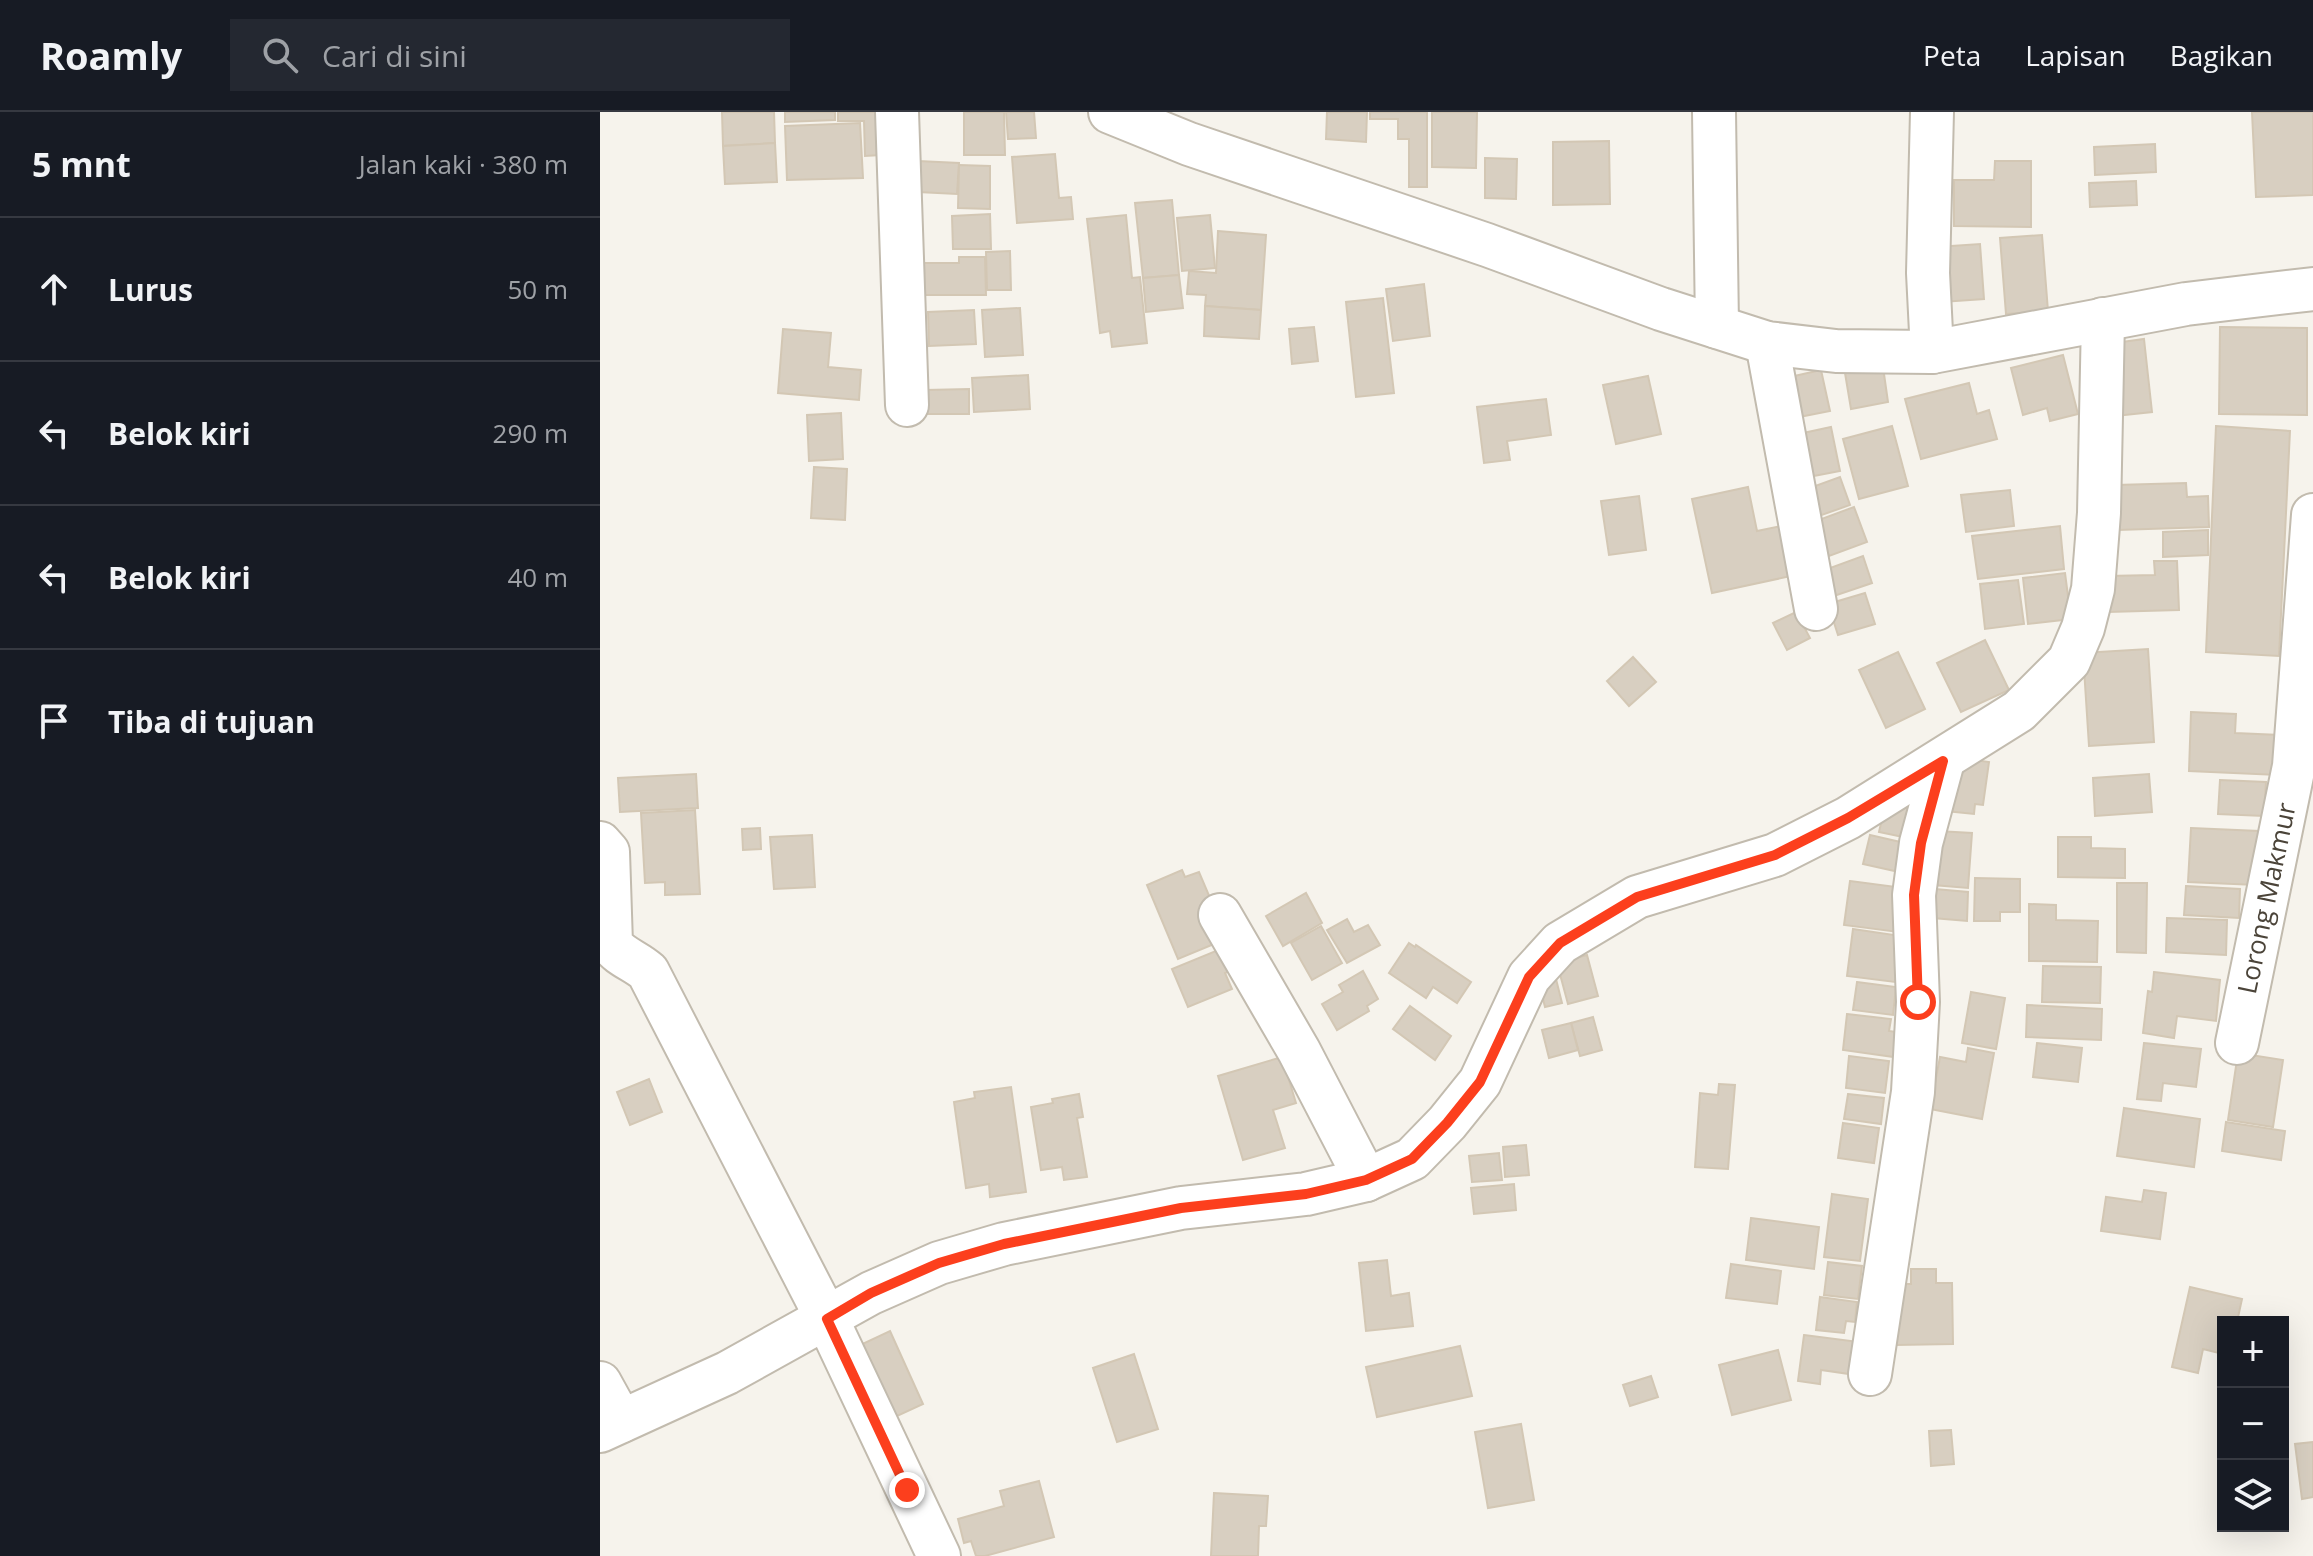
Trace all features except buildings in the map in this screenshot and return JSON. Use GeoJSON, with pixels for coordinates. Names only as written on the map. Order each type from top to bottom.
{"type":"FeatureCollection","features":[{"type":"Feature","properties":{"kind":"street"},"geometry":{"type":"LineString","coordinates":[[897,112],[907,405]]}},
{"type":"Feature","properties":{"kind":"street"},"geometry":{"type":"LineString","coordinates":[[1110,112],[1189,128],[1570,277],[1767,343],[1836,351],[1932,352],[2186,304],[2313,289]]}},
{"type":"Feature","properties":{"kind":"street"},"geometry":{"type":"LineString","coordinates":[[1714,112],[1717,327]]}},
{"type":"Feature","properties":{"kind":"street"},"geometry":{"type":"LineString","coordinates":[[1932,112],[1928,273],[1932,352]]}},
{"type":"Feature","properties":{"kind":"street"},"geometry":{"type":"LineString","coordinates":[[600,1383],[610,1426],[727,1373],[871,1293],[939,1263],[1004,1244],[1181,1208],[1306,1194],[1366,1180],[1412,1159],[1447,1123],[1480,1082],[1529,977],[1560,943],[1637,897],[1775,855],[1848,818],[2019,711],[2069,661],[2083,628],[2093,589],[2099,513],[2103,319]]}},
{"type":"Feature","properties":{"kind":"street"},"geometry":{"type":"LineString","coordinates":[[1767,343],[1816,609]]}},
{"type":"Feature","properties":{"kind":"street","name":"Lorong Makmur"},"geometry":{"type":"LineString","coordinates":[[2237,1043],[2303,766],[2313,515]]}},
{"type":"Feature","properties":{"kind":"street"},"geometry":{"type":"LineString","coordinates":[[1870,1374],[1913,1092],[1918,1002],[1914,895],[1921,843],[1943,761]]}},
{"type":"Feature","properties":{"kind":"street"},"geometry":{"type":"LineString","coordinates":[[600,843],[608,852],[611,944],[617,953],[639,963],[648,972],[827,1319],[939,1556]]}},
{"type":"Feature","properties":{"kind":"street"},"geometry":{"type":"LineString","coordinates":[[1220,915],[1299,1051],[1366,1180]]}},
{"type":"Feature","properties":{"kind":"route"},"geometry":{"type":"LineString","coordinates":[[907,1490],[827,1319],[871,1293],[939,1263],[1004,1244],[1181,1208],[1306,1194],[1366,1180],[1412,1159],[1447,1123],[1480,1082],[1529,977],[1560,943],[1637,897],[1775,855],[1848,818],[1943,761],[1921,843],[1914,895],[1918,1002]]}}]}
